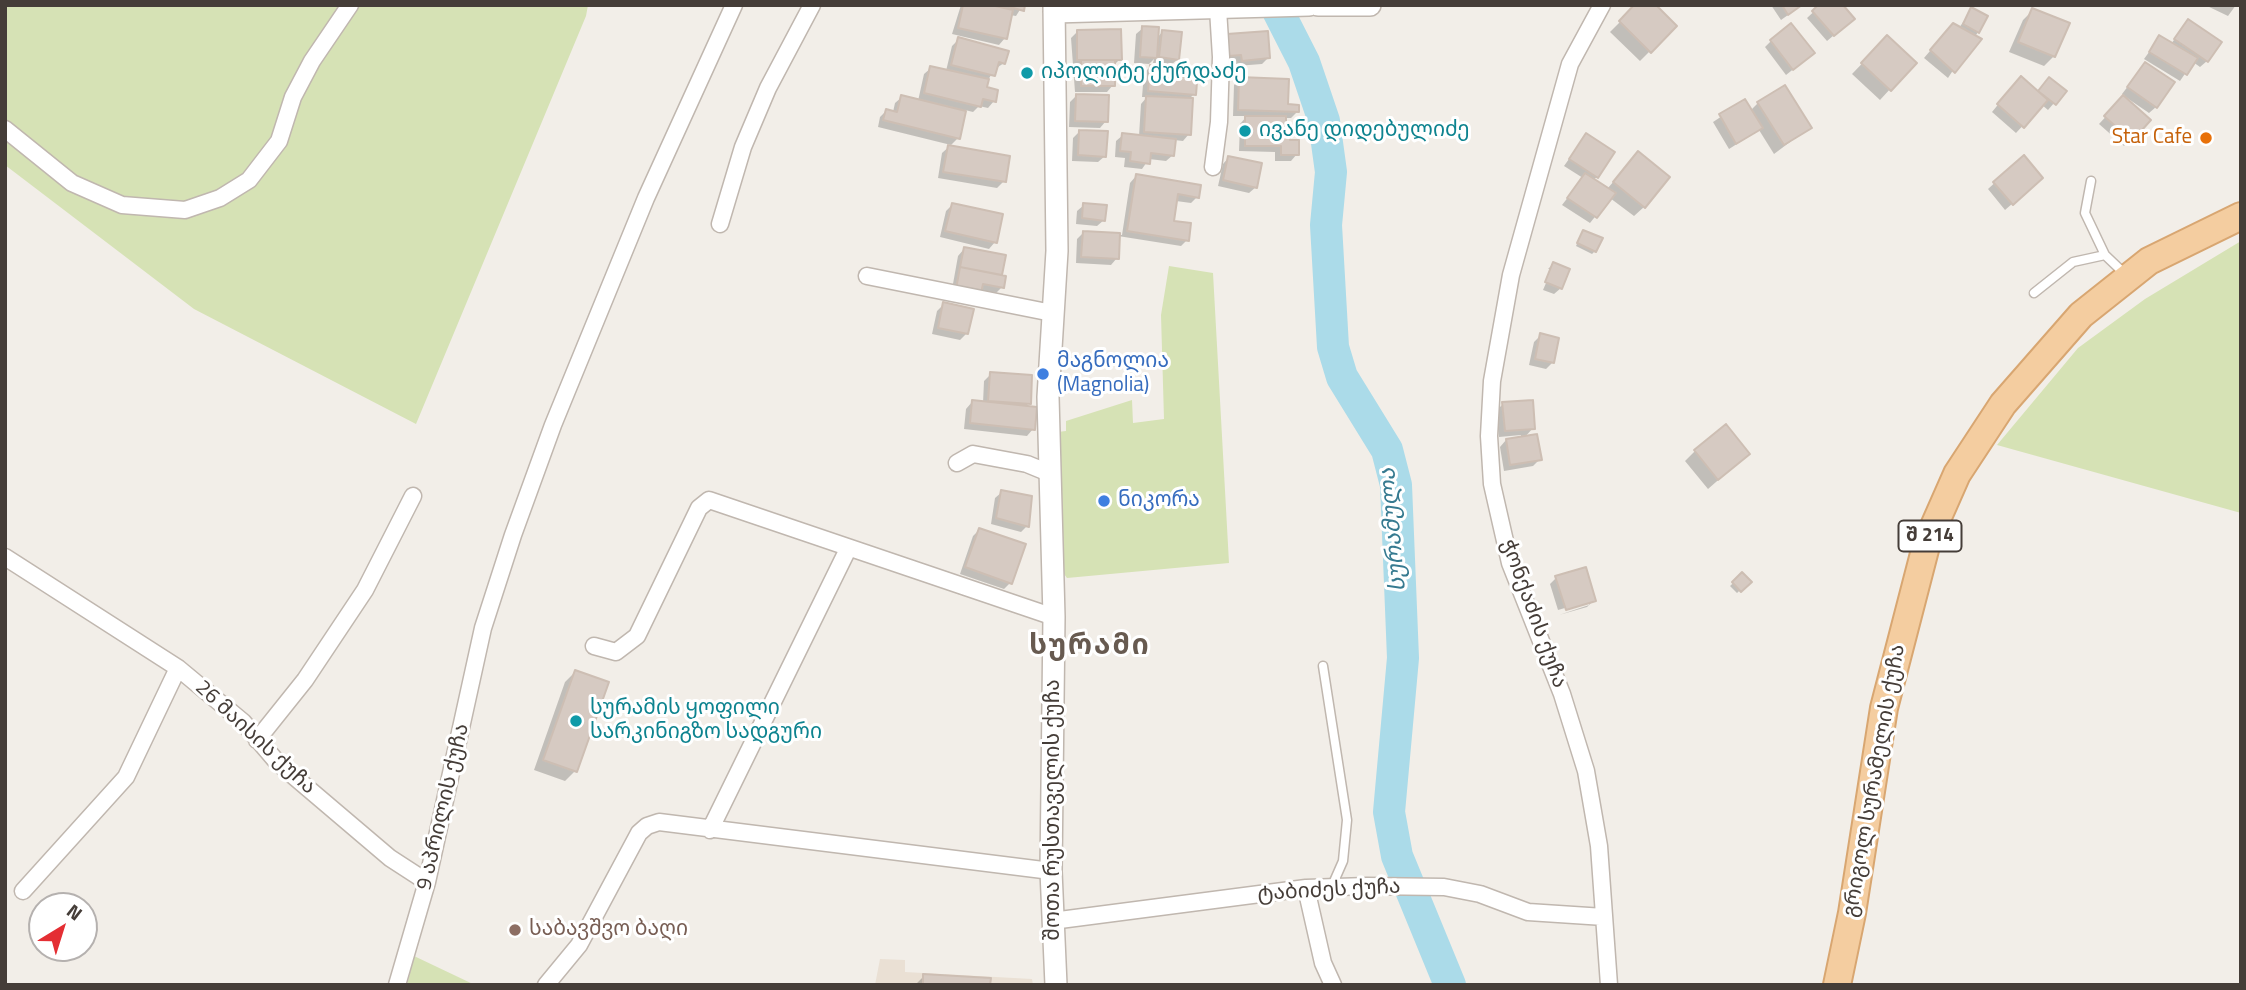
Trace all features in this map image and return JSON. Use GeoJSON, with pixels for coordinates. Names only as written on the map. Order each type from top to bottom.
{"type":"FeatureCollection","features":[{"type":"Feature","properties":{"kind":"main road","name":"გრიგოლ სურამელის ქუჩა"},"geometry":{"type":"LineString","coordinates":[[1837,985],[1852,914],[1884,708],[1927,542],[1957,474],[2003,404],[2081,315],[2149,261],[2241,216]]}},
{"type":"Feature","properties":{"kind":"street"},"geometry":{"type":"LineString","coordinates":[[5,129],[72,183],[122,205],[185,210],[220,198],[249,180],[279,141],[293,97],[312,61],[350,5]]}},
{"type":"Feature","properties":{"kind":"street","name":"9 აპრილის ქუჩა"},"geometry":{"type":"LineString","coordinates":[[397,985],[427,882],[483,628],[553,425],[646,198],[734,5]]}},
{"type":"Feature","properties":{"kind":"street"},"geometry":{"type":"LineString","coordinates":[[720,223],[743,147],[768,88],[812,5]]}},
{"type":"Feature","properties":{"kind":"street"},"geometry":{"type":"LineString","coordinates":[[1054,9],[1261,9],[1309,5]]}},
{"type":"Feature","properties":{"kind":"street"},"geometry":{"type":"LineString","coordinates":[[1318,5],[1370,5]]}},
{"type":"Feature","properties":{"kind":"street","name":"ჭონქაძის ქუჩა"},"geometry":{"type":"LineString","coordinates":[[1602,5],[1570,64],[1511,275],[1493,382],[1489,436],[1492,484],[1510,563],[1562,694],[1586,771],[1599,846],[1609,985]]}},
{"type":"Feature","properties":{"kind":"street","name":"შოთა რუსთაველის ქუჩა"},"geometry":{"type":"LineString","coordinates":[[1054,9],[1057,251],[1052,313],[1049,473],[1054,617],[1051,871],[1056,985]]}},
{"type":"Feature","properties":{"kind":"street"},"geometry":{"type":"LineString","coordinates":[[1213,167],[1219,122],[1221,57],[1218,9]]}},
{"type":"Feature","properties":{"kind":"street"},"geometry":{"type":"LineString","coordinates":[[867,276],[1052,313]]}},
{"type":"Feature","properties":{"kind":"street"},"geometry":{"type":"LineString","coordinates":[[957,463],[973,454],[1027,464],[1049,473]]}},
{"type":"Feature","properties":{"kind":"street"},"geometry":{"type":"LineString","coordinates":[[257,740],[305,680],[365,590],[412,496]]}},
{"type":"Feature","properties":{"kind":"street"},"geometry":{"type":"LineString","coordinates":[[594,646],[616,652],[637,636],[699,508],[709,500],[1054,617]]}},
{"type":"Feature","properties":{"kind":"street"},"geometry":{"type":"LineString","coordinates":[[710,830],[848,549]]}},
{"type":"Feature","properties":{"kind":"street","name":"26 მაისის ქუჩა"},"geometry":{"type":"LineString","coordinates":[[5,557],[178,668],[243,722],[277,762],[409,872],[427,882]]}},
{"type":"Feature","properties":{"kind":"street"},"geometry":{"type":"LineString","coordinates":[[23,891],[126,777],[178,668]]}},
{"type":"Feature","properties":{"kind":"street"},"geometry":{"type":"LineString","coordinates":[[546,985],[579,944],[639,833],[648,825],[659,822],[1051,871]]}},
{"type":"Feature","properties":{"kind":"street","name":"ტაბიძეს ქუჩა"},"geometry":{"type":"LineString","coordinates":[[1052,921],[1306,888],[1367,886],[1444,887],[1480,894],[1528,912],[1604,917]]}},
{"type":"Feature","properties":{"kind":"street"},"geometry":{"type":"LineString","coordinates":[[1306,888],[1323,963],[1333,985]]}},
{"type":"Feature","properties":{"kind":"lane"},"geometry":{"type":"LineString","coordinates":[[2091,181],[2085,213],[2105,255],[2129,277]]}},
{"type":"Feature","properties":{"kind":"lane"},"geometry":{"type":"LineString","coordinates":[[2034,293],[2074,262],[2105,255]]}},
{"type":"Feature","properties":{"kind":"lane"},"geometry":{"type":"LineString","coordinates":[[1323,666],[1347,820],[1343,861],[1332,887]]}},
{"type":"Feature","properties":{"kind":"shaded area"},"geometry":{"type":"Polygon","coordinates":[[[880,959],[905,960],[905,972],[1032,979],[1033,985],[875,985],[880,959]]]}},
{"type":"Feature","properties":{"kind":"green space"},"geometry":{"type":"Polygon","coordinates":[[[5,5],[588,5],[586,16],[416,424],[194,309],[5,165],[5,5]]]}},
{"type":"Feature","properties":{"kind":"green space"},"geometry":{"type":"Polygon","coordinates":[[[2241,241],[2241,513],[1997,445],[2078,348],[2145,299],[2241,241]]]}},
{"type":"Feature","properties":{"kind":"green space"},"geometry":{"type":"Polygon","coordinates":[[[1169,266],[1213,273],[1229,563],[1067,578],[1056,563],[1049,433],[1066,431],[1066,421],[1132,400],[1133,423],[1164,419],[1161,315],[1169,266]]]}},
{"type":"Feature","properties":{"kind":"green space"},"geometry":{"type":"Polygon","coordinates":[[[414,956],[475,985],[407,985],[414,956]]]}},
{"type":"Feature","properties":{"kind":"building"},"geometry":{"type":"Polygon","coordinates":[[[963,5],[991,5],[1013,10],[1007,39],[958,28],[963,5]]]}},
{"type":"Feature","properties":{"kind":"building"},"geometry":{"type":"Polygon","coordinates":[[[1003,5],[1025,5],[1024,11],[1003,5]]]}},
{"type":"Feature","properties":{"kind":"building"},"geometry":{"type":"Polygon","coordinates":[[[1634,5],[1656,5],[1677,26],[1651,53],[1619,21],[1634,5]]]}},
{"type":"Feature","properties":{"kind":"building"},"geometry":{"type":"Polygon","coordinates":[[[1782,5],[1802,5],[1788,15],[1782,5]]]}},
{"type":"Feature","properties":{"kind":"building"},"geometry":{"type":"Polygon","coordinates":[[[1818,5],[1843,5],[1855,19],[1834,36],[1812,11],[1818,5]]]}},
{"type":"Feature","properties":{"kind":"building"},"geometry":{"type":"Polygon","coordinates":[[[1971,7],[1988,16],[1979,33],[1963,24],[1971,7]]]}},
{"type":"Feature","properties":{"kind":"building"},"geometry":{"type":"Polygon","coordinates":[[[2032,8],[2070,23],[2055,57],[2018,42],[2032,8]]]}},
{"type":"Feature","properties":{"kind":"building"},"geometry":{"type":"Polygon","coordinates":[[[2188,19],[2222,42],[2208,62],[2174,39],[2188,19]]]}},
{"type":"Feature","properties":{"kind":"building"},"geometry":{"type":"Polygon","coordinates":[[[1791,23],[1815,53],[1793,70],[1770,40],[1791,23]]]}},
{"type":"Feature","properties":{"kind":"building"},"geometry":{"type":"Polygon","coordinates":[[[1953,23],[1982,39],[1955,73],[1930,50],[1953,23]]]}},
{"type":"Feature","properties":{"kind":"building"},"geometry":{"type":"Polygon","coordinates":[[[1142,26],[1159,27],[1157,58],[1140,57],[1142,26]]]}},
{"type":"Feature","properties":{"kind":"building"},"geometry":{"type":"Polygon","coordinates":[[[1121,29],[1122,60],[1077,60],[1077,30],[1121,29]]]}},
{"type":"Feature","properties":{"kind":"building"},"geometry":{"type":"Polygon","coordinates":[[[1162,30],[1182,32],[1179,60],[1159,57],[1162,30]]]}},
{"type":"Feature","properties":{"kind":"building"},"geometry":{"type":"Polygon","coordinates":[[[1268,31],[1270,58],[1242,61],[1241,55],[1229,56],[1227,34],[1268,31]]]}},
{"type":"Feature","properties":{"kind":"building"},"geometry":{"type":"Polygon","coordinates":[[[1887,35],[1917,63],[1891,91],[1861,63],[1887,35]]]}},
{"type":"Feature","properties":{"kind":"building"},"geometry":{"type":"Polygon","coordinates":[[[2159,35],[2198,58],[2187,75],[2149,52],[2159,35]]]}},
{"type":"Feature","properties":{"kind":"building"},"geometry":{"type":"Polygon","coordinates":[[[958,37],[1009,51],[1005,64],[999,62],[995,76],[951,65],[958,37]]]}},
{"type":"Feature","properties":{"kind":"building"},"geometry":{"type":"Polygon","coordinates":[[[1081,60],[1115,60],[1115,86],[1081,86],[1081,60]]]}},
{"type":"Feature","properties":{"kind":"building"},"geometry":{"type":"Polygon","coordinates":[[[2145,62],[2175,82],[2157,108],[2127,87],[2145,62]]]}},
{"type":"Feature","properties":{"kind":"building"},"geometry":{"type":"Polygon","coordinates":[[[1150,65],[1198,69],[1196,95],[1148,91],[1150,65]]]}},
{"type":"Feature","properties":{"kind":"building"},"geometry":{"type":"Polygon","coordinates":[[[930,66],[989,79],[987,87],[998,90],[996,102],[983,99],[981,107],[924,93],[930,66]]]}},
{"type":"Feature","properties":{"kind":"building"},"geometry":{"type":"Polygon","coordinates":[[[2021,76],[2048,100],[2024,128],[1997,104],[2021,76]]]}},
{"type":"Feature","properties":{"kind":"building"},"geometry":{"type":"Polygon","coordinates":[[[1239,77],[1289,79],[1288,104],[1299,105],[1299,112],[1238,110],[1239,77]]]}},
{"type":"Feature","properties":{"kind":"building"},"geometry":{"type":"Polygon","coordinates":[[[2049,77],[2067,91],[2056,105],[2038,91],[2049,77]]]}},
{"type":"Feature","properties":{"kind":"building"},"geometry":{"type":"Polygon","coordinates":[[[1785,85],[1812,128],[1784,145],[1757,102],[1785,85]]]}},
{"type":"Feature","properties":{"kind":"building"},"geometry":{"type":"Polygon","coordinates":[[[1076,94],[1109,95],[1108,122],[1075,121],[1076,94]]]}},
{"type":"Feature","properties":{"kind":"building"},"geometry":{"type":"Polygon","coordinates":[[[901,95],[966,111],[960,139],[883,120],[886,109],[897,112],[901,95]]]}},
{"type":"Feature","properties":{"kind":"building"},"geometry":{"type":"Polygon","coordinates":[[[2123,95],[2151,120],[2132,141],[2104,116],[2123,95]]]}},
{"type":"Feature","properties":{"kind":"building"},"geometry":{"type":"Polygon","coordinates":[[[1146,96],[1193,98],[1191,135],[1144,132],[1146,96]]]}},
{"type":"Feature","properties":{"kind":"building"},"geometry":{"type":"Polygon","coordinates":[[[1745,99],[1763,128],[1736,144],[1719,114],[1745,99]]]}},
{"type":"Feature","properties":{"kind":"building"},"geometry":{"type":"Polygon","coordinates":[[[1245,116],[1286,116],[1286,132],[1290,132],[1290,140],[1299,140],[1299,155],[1281,155],[1281,146],[1245,146],[1245,116]]]}},
{"type":"Feature","properties":{"kind":"building"},"geometry":{"type":"Polygon","coordinates":[[[1079,130],[1108,131],[1106,157],[1078,155],[1079,130]]]}},
{"type":"Feature","properties":{"kind":"building"},"geometry":{"type":"Polygon","coordinates":[[[1122,133],[1176,139],[1174,156],[1151,153],[1150,164],[1130,161],[1131,152],[1120,151],[1122,133]]]}},
{"type":"Feature","properties":{"kind":"building"},"geometry":{"type":"Polygon","coordinates":[[[1586,133],[1615,152],[1598,178],[1569,159],[1586,133]]]}},
{"type":"Feature","properties":{"kind":"building"},"geometry":{"type":"Polygon","coordinates":[[[948,145],[1010,156],[1006,182],[943,172],[948,145]]]}},
{"type":"Feature","properties":{"kind":"building"},"geometry":{"type":"Polygon","coordinates":[[[1638,151],[1670,177],[1645,208],[1613,182],[1638,151]]]}},
{"type":"Feature","properties":{"kind":"building"},"geometry":{"type":"Polygon","coordinates":[[[2024,155],[2043,178],[2013,205],[1993,182],[2024,155]]]}},
{"type":"Feature","properties":{"kind":"building"},"geometry":{"type":"Polygon","coordinates":[[[1228,156],[1262,163],[1257,188],[1223,180],[1228,156]]]}},
{"type":"Feature","properties":{"kind":"building"},"geometry":{"type":"Polygon","coordinates":[[[1585,173],[1616,193],[1597,218],[1567,198],[1585,173]]]}},
{"type":"Feature","properties":{"kind":"building"},"geometry":{"type":"Polygon","coordinates":[[[1136,174],[1201,185],[1199,198],[1178,194],[1174,221],[1191,223],[1189,241],[1127,231],[1136,174]]]}},
{"type":"Feature","properties":{"kind":"building"},"geometry":{"type":"Polygon","coordinates":[[[952,203],[1003,214],[997,243],[945,231],[952,203]]]}},
{"type":"Feature","properties":{"kind":"building"},"geometry":{"type":"Polygon","coordinates":[[[1083,203],[1107,205],[1105,221],[1082,218],[1083,203]]]}},
{"type":"Feature","properties":{"kind":"building"},"geometry":{"type":"Polygon","coordinates":[[[1583,230],[1603,238],[1596,252],[1577,243],[1583,230]]]}},
{"type":"Feature","properties":{"kind":"building"},"geometry":{"type":"Polygon","coordinates":[[[1083,231],[1120,233],[1119,259],[1081,257],[1083,231]]]}},
{"type":"Feature","properties":{"kind":"building"},"geometry":{"type":"Polygon","coordinates":[[[964,247],[1006,255],[1002,275],[960,267],[964,247]]]}},
{"type":"Feature","properties":{"kind":"building"},"geometry":{"type":"Polygon","coordinates":[[[1553,262],[1570,269],[1562,289],[1545,282],[1553,262]]]}},
{"type":"Feature","properties":{"kind":"building"},"geometry":{"type":"Polygon","coordinates":[[[960,267],[1006,276],[1004,288],[983,284],[981,293],[956,289],[960,267]]]}},
{"type":"Feature","properties":{"kind":"building"},"geometry":{"type":"Polygon","coordinates":[[[943,302],[974,309],[968,334],[938,328],[943,302]]]}},
{"type":"Feature","properties":{"kind":"building"},"geometry":{"type":"Polygon","coordinates":[[[1540,333],[1559,338],[1554,363],[1535,359],[1540,333]]]}},
{"type":"Feature","properties":{"kind":"building"},"geometry":{"type":"Polygon","coordinates":[[[990,372],[1032,375],[1031,404],[988,401],[990,372]]]}},
{"type":"Feature","properties":{"kind":"building"},"geometry":{"type":"Polygon","coordinates":[[[972,400],[1037,407],[1035,430],[970,423],[972,400]]]}},
{"type":"Feature","properties":{"kind":"building"},"geometry":{"type":"Polygon","coordinates":[[[1533,400],[1535,429],[1505,431],[1502,402],[1533,400]]]}},
{"type":"Feature","properties":{"kind":"building"},"geometry":{"type":"Polygon","coordinates":[[[1726,424],[1750,454],[1718,480],[1694,450],[1726,424]]]}},
{"type":"Feature","properties":{"kind":"building"},"geometry":{"type":"Polygon","coordinates":[[[1537,434],[1542,460],[1510,465],[1506,439],[1537,434]]]}},
{"type":"Feature","properties":{"kind":"building"},"geometry":{"type":"Polygon","coordinates":[[[1001,490],[1032,496],[1029,527],[996,518],[1001,490]]]}},
{"type":"Feature","properties":{"kind":"building"},"geometry":{"type":"Polygon","coordinates":[[[979,528],[1026,544],[1012,584],[965,567],[979,528]]]}},
{"type":"Feature","properties":{"kind":"building"},"geometry":{"type":"Polygon","coordinates":[[[1586,567],[1596,601],[1566,610],[1555,576],[1586,567]]]}},
{"type":"Feature","properties":{"kind":"building"},"geometry":{"type":"Polygon","coordinates":[[[1742,572],[1752,582],[1741,592],[1732,582],[1742,572]]]}},
{"type":"Feature","properties":{"kind":"building","name":"სურამის ყოფილი სარკინიგზო სადგური"},"geometry":{"type":"Polygon","coordinates":[[[575,670],[609,682],[577,772],[543,760],[575,670]]]}},
{"type":"Feature","properties":{"kind":"building"},"geometry":{"type":"Polygon","coordinates":[[[923,974],[991,978],[990,985],[923,985],[923,974]]]}},
{"type":"Feature","properties":{"kind":"waterway","name":"სურამულა"},"geometry":{"type":"LineString","coordinates":[[1275,5],[1304,62],[1324,121],[1331,172],[1326,225],[1333,347],[1342,377],[1387,450],[1396,485],[1403,658],[1389,812],[1397,856],[1450,985]]}},
{"type":"Feature","properties":{"kind":"place","name":"იპოლიტე ქურდაძე"},"geometry":{"type":"Point","coordinates":[1027,73]}},
{"type":"Feature","properties":{"kind":"place","name":"ივანე დიდებულიძე"},"geometry":{"type":"Point","coordinates":[1245,131]}},
{"type":"Feature","properties":{"kind":"place","name":"Star Cafe"},"geometry":{"type":"Point","coordinates":[2206,138]}},
{"type":"Feature","properties":{"kind":"place","name":"მაგნოლია (Magnolia)"},"geometry":{"type":"Point","coordinates":[1043,374]}},
{"type":"Feature","properties":{"kind":"place","name":"ნიკორა"},"geometry":{"type":"Point","coordinates":[1104,501]}},
{"type":"Feature","properties":{"kind":"place","name":"სურამის ყოფილი სარკინიგზო სადგური"},"geometry":{"type":"Point","coordinates":[576,721]}},
{"type":"Feature","properties":{"kind":"place","name":"საბავშვო ბაღი"},"geometry":{"type":"Point","coordinates":[515,930]}},
{"type":"Feature","properties":{"kind":"district","name":"სურამი"},"geometry":{"type":"Point","coordinates":[1090,647]}}]}
